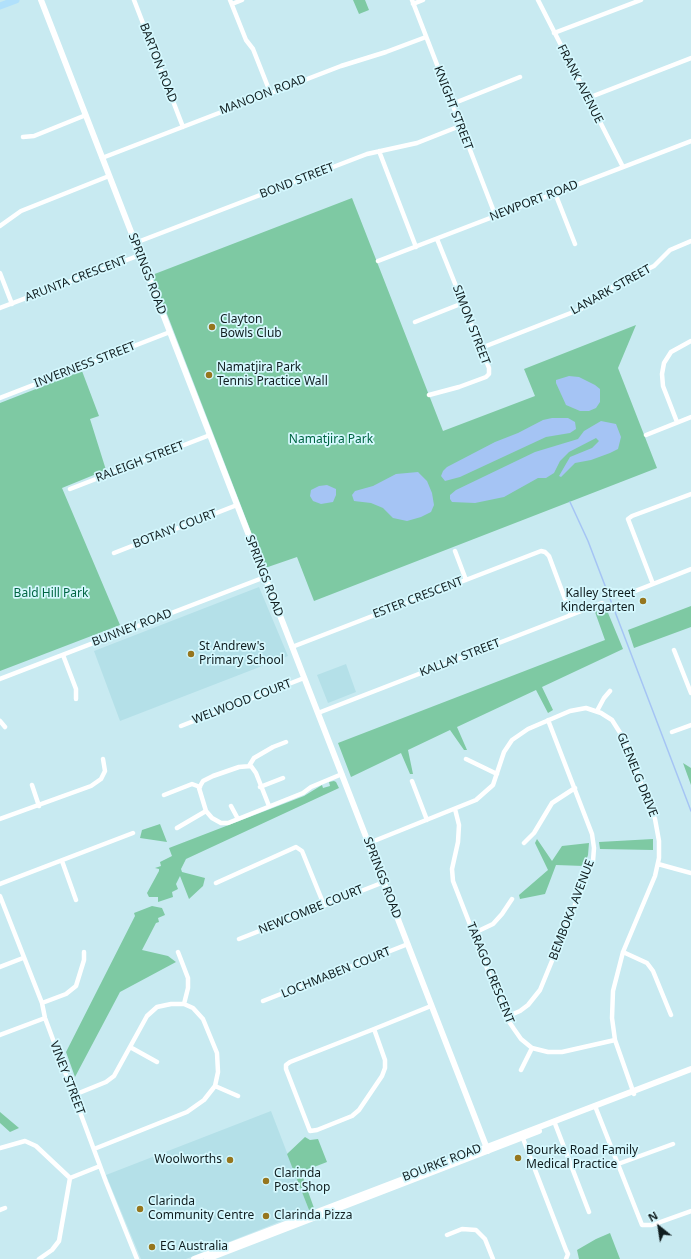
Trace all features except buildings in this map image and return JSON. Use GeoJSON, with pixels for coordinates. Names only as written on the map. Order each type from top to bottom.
{"type":"FeatureCollection","features":[{"type":"Feature","properties":{"kind":"main road"},"geometry":{"type":"LineString","coordinates":[[0,6],[16,0]]}},
{"type":"Feature","properties":{"kind":"main road","name":"SPRINGS ROAD"},"geometry":{"type":"LineString","coordinates":[[41,0],[408,944],[430,1006],[487,1149]]}},
{"type":"Feature","properties":{"kind":"main road","name":"BOURKE ROAD"},"geometry":{"type":"LineString","coordinates":[[194,1259],[522,1136],[691,1069]]}},
{"type":"Feature","properties":{"kind":"main road","name":"BOURKE ROAD"},"geometry":{"type":"LineString","coordinates":[[633,1092],[691,1072]]}},
{"type":"Feature","properties":{"kind":"main road","name":"BOURKE ROAD"},"geometry":{"type":"LineString","coordinates":[[206,1259],[487,1149]]}},
{"type":"Feature","properties":{"kind":"street","name":"BARTON ROAD"},"geometry":{"type":"LineString","coordinates":[[134,0],[182,127]]}},
{"type":"Feature","properties":{"kind":"street"},"geometry":{"type":"LineString","coordinates":[[242,0],[231,2],[246,40],[253,49],[270,92]]}},
{"type":"Feature","properties":{"kind":"street"},"geometry":{"type":"LineString","coordinates":[[413,2],[423,0]]}},
{"type":"Feature","properties":{"kind":"street","name":"FRANK AVENUE"},"geometry":{"type":"LineString","coordinates":[[538,0],[623,167]]}},
{"type":"Feature","properties":{"kind":"street"},"geometry":{"type":"LineString","coordinates":[[554,33],[641,0]]}},
{"type":"Feature","properties":{"kind":"street","name":"KNIGHT STREET"},"geometry":{"type":"LineString","coordinates":[[413,2],[496,217]]}},
{"type":"Feature","properties":{"kind":"street","name":"MANOON ROAD"},"geometry":{"type":"LineString","coordinates":[[102,158],[270,92],[340,66],[386,52],[426,36]]}},
{"type":"Feature","properties":{"kind":"street"},"geometry":{"type":"LineString","coordinates":[[588,98],[691,58]]}},
{"type":"Feature","properties":{"kind":"street"},"geometry":{"type":"LineString","coordinates":[[452,104],[520,77]]}},
{"type":"Feature","properties":{"kind":"street"},"geometry":{"type":"LineString","coordinates":[[23,137],[34,136],[86,115]]}},
{"type":"Feature","properties":{"kind":"street","name":"BOND STREET"},"geometry":{"type":"LineString","coordinates":[[135,243],[379,151],[417,143],[460,126]]}},
{"type":"Feature","properties":{"kind":"street","name":"NEWPORT ROAD"},"geometry":{"type":"LineString","coordinates":[[378,262],[691,141]]}},
{"type":"Feature","properties":{"kind":"street"},"geometry":{"type":"LineString","coordinates":[[379,151],[416,247]]}},
{"type":"Feature","properties":{"kind":"street"},"geometry":{"type":"LineString","coordinates":[[0,226],[21,211],[109,176]]}},
{"type":"Feature","properties":{"kind":"street"},"geometry":{"type":"LineString","coordinates":[[555,193],[574,244]]}},
{"type":"Feature","properties":{"kind":"street","name":"SIMON STREET"},"geometry":{"type":"LineString","coordinates":[[429,395],[486,377],[489,374],[489,368],[437,239]]}},
{"type":"Feature","properties":{"kind":"street","name":"LANARK STREET"},"geometry":{"type":"LineString","coordinates":[[481,348],[581,309],[615,285],[654,266],[670,250],[691,241]]}},
{"type":"Feature","properties":{"kind":"street","name":"ARUNTA CRESCENT"},"geometry":{"type":"LineString","coordinates":[[0,308],[140,255]]}},
{"type":"Feature","properties":{"kind":"street","name":"ARUNTA CRESCENT"},"geometry":{"type":"LineString","coordinates":[[0,273],[12,304]]}},
{"type":"Feature","properties":{"kind":"street"},"geometry":{"type":"LineString","coordinates":[[415,322],[463,303]]}},
{"type":"Feature","properties":{"kind":"street","name":"INVERNESS STREET"},"geometry":{"type":"LineString","coordinates":[[0,398],[170,332]]}},
{"type":"Feature","properties":{"kind":"street"},"geometry":{"type":"LineString","coordinates":[[677,422],[664,386],[662,374],[664,363],[671,352],[691,341]]}},
{"type":"Feature","properties":{"kind":"street"},"geometry":{"type":"LineString","coordinates":[[646,435],[691,417]]}},
{"type":"Feature","properties":{"kind":"street","name":"RALEIGH STREET"},"geometry":{"type":"LineString","coordinates":[[70,489],[210,435]]}},
{"type":"Feature","properties":{"kind":"street"},"geometry":{"type":"LineString","coordinates":[[653,584],[626,518],[691,494]]}},
{"type":"Feature","properties":{"kind":"street","name":"BOTANY COURT"},"geometry":{"type":"LineString","coordinates":[[114,553],[237,505]]}},
{"type":"Feature","properties":{"kind":"street","name":"ESTER CRESCENT"},"geometry":{"type":"LineString","coordinates":[[292,647],[546,549],[571,615]]}},
{"type":"Feature","properties":{"kind":"street"},"geometry":{"type":"LineString","coordinates":[[454,551],[466,580]]}},
{"type":"Feature","properties":{"kind":"street"},"geometry":{"type":"LineString","coordinates":[[620,597],[691,569]]}},
{"type":"Feature","properties":{"kind":"street","name":"BUNNEY ROAD"},"geometry":{"type":"LineString","coordinates":[[0,679],[265,577]]}},
{"type":"Feature","properties":{"kind":"street","name":"KALLAY STREET"},"geometry":{"type":"LineString","coordinates":[[318,713],[602,603]]}},
{"type":"Feature","properties":{"kind":"street"},"geometry":{"type":"LineString","coordinates":[[674,650],[691,693]]}},
{"type":"Feature","properties":{"kind":"street"},"geometry":{"type":"LineString","coordinates":[[63,655],[76,689],[76,699]]}},
{"type":"Feature","properties":{"kind":"street","name":"WELWOOD COURT"},"geometry":{"type":"LineString","coordinates":[[181,726],[304,678]]}},
{"type":"Feature","properties":{"kind":"street"},"geometry":{"type":"LineString","coordinates":[[368,843],[476,800],[493,785],[504,752],[512,740],[528,729],[570,711],[586,708],[597,711],[604,698],[610,691]]}},
{"type":"Feature","properties":{"kind":"street","name":"GLENELG DRIVE"},"geometry":{"type":"LineString","coordinates":[[597,711],[612,720],[624,739],[657,828],[659,841],[658,864],[653,881],[623,952],[616,975],[612,1000],[615,1040],[633,1092]]}},
{"type":"Feature","properties":{"kind":"street","name":"BEMBOKA AVENUE"},"geometry":{"type":"LineString","coordinates":[[506,1017],[528,1005],[540,990],[593,861],[594,848],[592,834],[548,720]]}},
{"type":"Feature","properties":{"kind":"street"},"geometry":{"type":"LineString","coordinates":[[0,721],[5,727]]}},
{"type":"Feature","properties":{"kind":"street"},"geometry":{"type":"LineString","coordinates":[[672,732],[691,725]]}},
{"type":"Feature","properties":{"kind":"street"},"geometry":{"type":"LineString","coordinates":[[249,766],[254,758],[273,747],[286,742]]}},
{"type":"Feature","properties":{"kind":"street"},"geometry":{"type":"LineString","coordinates":[[0,819],[91,786],[101,779],[105,771],[103,759]]}},
{"type":"Feature","properties":{"kind":"street"},"geometry":{"type":"LineString","coordinates":[[466,759],[497,774]]}},
{"type":"Feature","properties":{"kind":"street"},"geometry":{"type":"LineString","coordinates":[[249,766],[239,767],[203,781],[200,787],[206,811],[212,818],[221,823],[238,819],[303,793],[311,787],[342,774]]}},
{"type":"Feature","properties":{"kind":"street"},"geometry":{"type":"LineString","coordinates":[[249,766],[256,773],[260,786],[270,806]]}},
{"type":"Feature","properties":{"kind":"street"},"geometry":{"type":"LineString","coordinates":[[260,786],[283,778]]}},
{"type":"Feature","properties":{"kind":"street"},"geometry":{"type":"LineString","coordinates":[[412,781],[427,820]]}},
{"type":"Feature","properties":{"kind":"street"},"geometry":{"type":"LineString","coordinates":[[164,795],[192,784],[200,787]]}},
{"type":"Feature","properties":{"kind":"street"},"geometry":{"type":"LineString","coordinates":[[32,785],[39,806]]}},
{"type":"Feature","properties":{"kind":"street"},"geometry":{"type":"LineString","coordinates":[[524,843],[534,833],[552,804],[575,788]]}},
{"type":"Feature","properties":{"kind":"street"},"geometry":{"type":"LineString","coordinates":[[231,806],[238,819]]}},
{"type":"Feature","properties":{"kind":"street","name":"TARAGO CRESCENT"},"geometry":{"type":"LineString","coordinates":[[455,809],[459,825],[458,842],[452,869],[453,881],[506,1017],[521,1039],[532,1048]]}},
{"type":"Feature","properties":{"kind":"street"},"geometry":{"type":"LineString","coordinates":[[177,828],[206,811]]}},
{"type":"Feature","properties":{"kind":"street"},"geometry":{"type":"LineString","coordinates":[[0,884],[132,833]]}},
{"type":"Feature","properties":{"kind":"street"},"geometry":{"type":"LineString","coordinates":[[216,884],[296,847],[302,851],[324,905]]}},
{"type":"Feature","properties":{"kind":"street"},"geometry":{"type":"LineString","coordinates":[[62,860],[76,900]]}},
{"type":"Feature","properties":{"kind":"street"},"geometry":{"type":"LineString","coordinates":[[658,864],[691,873]]}},
{"type":"Feature","properties":{"kind":"street","name":"NEWCOMBE COURT"},"geometry":{"type":"LineString","coordinates":[[239,939],[384,882]]}},
{"type":"Feature","properties":{"kind":"street","name":"VINEY STREET"},"geometry":{"type":"LineString","coordinates":[[0,896],[23,958],[42,1003],[44,1018],[137,1259]]}},
{"type":"Feature","properties":{"kind":"street"},"geometry":{"type":"LineString","coordinates":[[474,933],[493,924],[512,899]]}},
{"type":"Feature","properties":{"kind":"street","name":"LOCHMABEN COURT"},"geometry":{"type":"LineString","coordinates":[[263,1001],[408,944]]}},
{"type":"Feature","properties":{"kind":"street"},"geometry":{"type":"LineString","coordinates":[[42,1003],[66,994],[76,986],[84,960],[84,952]]}},
{"type":"Feature","properties":{"kind":"street"},"geometry":{"type":"LineString","coordinates":[[178,952],[188,978],[188,988],[184,1004]]}},
{"type":"Feature","properties":{"kind":"street"},"geometry":{"type":"LineString","coordinates":[[623,952],[647,963],[653,971],[671,1015]]}},
{"type":"Feature","properties":{"kind":"street"},"geometry":{"type":"LineString","coordinates":[[0,966],[23,958]]}},
{"type":"Feature","properties":{"kind":"street"},"geometry":{"type":"LineString","coordinates":[[74,1095],[106,1082],[114,1076],[147,1016],[157,1007],[171,1004],[184,1004],[193,1008],[203,1019],[217,1053],[218,1072],[216,1086],[204,1100],[187,1112],[94,1149]]}},
{"type":"Feature","properties":{"kind":"street"},"geometry":{"type":"LineString","coordinates":[[374,1029],[385,1060],[385,1068],[382,1076],[359,1110],[352,1116],[317,1130],[310,1131],[286,1069],[286,1065],[430,1006]]}},
{"type":"Feature","properties":{"kind":"street"},"geometry":{"type":"LineString","coordinates":[[0,1035],[44,1018]]}},
{"type":"Feature","properties":{"kind":"street"},"geometry":{"type":"LineString","coordinates":[[521,1070],[532,1048],[548,1052],[562,1052],[615,1040]]}},
{"type":"Feature","properties":{"kind":"street"},"geometry":{"type":"LineString","coordinates":[[130,1047],[157,1062]]}},
{"type":"Feature","properties":{"kind":"street"},"geometry":{"type":"LineString","coordinates":[[216,1086],[238,1096]]}},
{"type":"Feature","properties":{"kind":"street"},"geometry":{"type":"LineString","coordinates":[[596,1107],[642,1225],[652,1225],[691,1211]]}},
{"type":"Feature","properties":{"kind":"street"},"geometry":{"type":"LineString","coordinates":[[555,1123],[590,1212]]}},
{"type":"Feature","properties":{"kind":"street"},"geometry":{"type":"LineString","coordinates":[[522,1136],[568,1254],[566,1259]]}},
{"type":"Feature","properties":{"kind":"street"},"geometry":{"type":"LineString","coordinates":[[0,1148],[25,1141],[36,1146],[70,1178]]}},
{"type":"Feature","properties":{"kind":"street"},"geometry":{"type":"LineString","coordinates":[[618,1164],[673,1144]]}},
{"type":"Feature","properties":{"kind":"street"},"geometry":{"type":"LineString","coordinates":[[70,1178],[100,1166]]}},
{"type":"Feature","properties":{"kind":"street"},"geometry":{"type":"LineString","coordinates":[[39,1259],[52,1250],[59,1241],[70,1178]]}},
{"type":"Feature","properties":{"kind":"street"},"geometry":{"type":"LineString","coordinates":[[447,1235],[462,1230],[476,1230],[485,1239],[493,1259]]}},
{"type":"Feature","properties":{"kind":"shaded area","name":"St Andrew's Primary School"},"geometry":{"type":"Polygon","coordinates":[[[259,587],[288,656],[120,721],[94,651],[259,587]]]}},
{"type":"Feature","properties":{"kind":"shaded area"},"geometry":{"type":"Polygon","coordinates":[[[346,664],[356,692],[328,703],[317,675],[346,664]]]}},
{"type":"Feature","properties":{"kind":"shaded area"},"geometry":{"type":"Polygon","coordinates":[[[271,1111],[309,1210],[186,1259],[141,1259],[106,1175],[271,1111]]]}},
{"type":"Feature","properties":{"kind":"green space"},"geometry":{"type":"Polygon","coordinates":[[[353,0],[365,0],[369,10],[359,14],[353,0]]]}},
{"type":"Feature","properties":{"kind":"green space","name":"Namatjira Park"},"geometry":{"type":"Polygon","coordinates":[[[352,198],[443,431],[535,396],[524,369],[636,325],[618,368],[657,468],[314,601],[297,557],[265,568],[152,275],[352,198]]]}},
{"type":"Feature","properties":{"kind":"green space","name":"Bald Hill Park"},"geometry":{"type":"Polygon","coordinates":[[[82,371],[99,416],[90,419],[106,470],[62,488],[120,625],[0,671],[0,403],[82,371]]]}},
{"type":"Feature","properties":{"kind":"green space"},"geometry":{"type":"Polygon","coordinates":[[[691,606],[691,627],[634,648],[628,630],[691,606]]]}},
{"type":"Feature","properties":{"kind":"green space"},"geometry":{"type":"Polygon","coordinates":[[[606,608],[623,649],[542,687],[553,710],[548,713],[536,690],[457,727],[467,750],[464,750],[450,730],[408,750],[413,774],[410,774],[401,753],[351,777],[338,743],[605,640],[595,612],[606,608]]]}},
{"type":"Feature","properties":{"kind":"green space"},"geometry":{"type":"Polygon","coordinates":[[[683,763],[691,768],[691,785],[683,763]]]}},
{"type":"Feature","properties":{"kind":"green space"},"geometry":{"type":"Polygon","coordinates":[[[334,781],[339,788],[186,859],[181,869],[182,872],[205,878],[203,886],[189,899],[180,876],[176,884],[178,889],[172,892],[173,897],[158,902],[158,897],[149,897],[147,893],[159,871],[159,869],[155,868],[161,866],[160,862],[172,856],[169,848],[304,796],[322,785],[323,788],[330,786],[329,782],[334,781]]]}},
{"type":"Feature","properties":{"kind":"green space"},"geometry":{"type":"Polygon","coordinates":[[[160,824],[167,842],[140,838],[142,830],[160,824]]]}},
{"type":"Feature","properties":{"kind":"green space"},"geometry":{"type":"Polygon","coordinates":[[[537,839],[552,861],[562,846],[589,843],[588,855],[584,866],[556,865],[545,894],[520,899],[519,895],[548,870],[535,843],[537,839]]]}},
{"type":"Feature","properties":{"kind":"green space"},"geometry":{"type":"Polygon","coordinates":[[[653,839],[653,850],[600,849],[599,842],[653,839]]]}},
{"type":"Feature","properties":{"kind":"green space"},"geometry":{"type":"Polygon","coordinates":[[[152,906],[162,908],[165,915],[158,918],[159,922],[156,923],[142,950],[168,956],[176,962],[120,992],[75,1077],[66,1052],[135,916],[134,913],[152,906]]]}},
{"type":"Feature","properties":{"kind":"green space"},"geometry":{"type":"Polygon","coordinates":[[[0,1112],[19,1128],[10,1132],[0,1123],[0,1112]]]}},
{"type":"Feature","properties":{"kind":"green space"},"geometry":{"type":"Polygon","coordinates":[[[305,1137],[310,1140],[318,1139],[327,1162],[301,1172],[314,1208],[309,1210],[287,1154],[305,1137]]]}},
{"type":"Feature","properties":{"kind":"green space"},"geometry":{"type":"Polygon","coordinates":[[[610,1233],[620,1259],[579,1259],[577,1250],[610,1233]]]}},
{"type":"Feature","properties":{"kind":"water"},"geometry":{"type":"Polygon","coordinates":[[[569,376],[579,377],[600,389],[600,402],[596,408],[589,411],[580,411],[566,405],[556,380],[569,376]]]}},
{"type":"Feature","properties":{"kind":"water"},"geometry":{"type":"Polygon","coordinates":[[[552,418],[568,418],[575,422],[576,429],[570,433],[546,437],[460,477],[445,481],[441,476],[447,467],[495,442],[518,433],[543,420],[552,418]]]}},
{"type":"Feature","properties":{"kind":"water"},"geometry":{"type":"Polygon","coordinates":[[[601,421],[616,424],[621,437],[618,449],[591,460],[575,463],[561,477],[559,476],[570,457],[592,448],[599,441],[596,438],[569,452],[560,461],[554,473],[546,478],[538,478],[504,497],[475,503],[452,502],[450,499],[450,495],[456,490],[535,452],[578,439],[584,431],[601,421]]]}},
{"type":"Feature","properties":{"kind":"water"},"geometry":{"type":"Polygon","coordinates":[[[418,472],[427,481],[432,493],[434,505],[431,512],[421,517],[407,521],[393,518],[383,508],[371,503],[354,501],[352,495],[355,491],[373,486],[396,474],[418,472]]]}},
{"type":"Feature","properties":{"kind":"water"},"geometry":{"type":"Polygon","coordinates":[[[327,485],[336,489],[336,495],[333,502],[321,504],[313,501],[310,496],[311,490],[319,486],[327,485]]]}},
{"type":"Feature","properties":{"kind":"waterway"},"geometry":{"type":"LineString","coordinates":[[570,502],[588,541],[691,811]]}},
{"type":"Feature","properties":{"kind":"place","name":"Clayton Bowls Club"},"geometry":{"type":"Point","coordinates":[212,327]}},
{"type":"Feature","properties":{"kind":"place","name":"Namatjira Park Tennis Practice Wall"},"geometry":{"type":"Point","coordinates":[209,375]}},
{"type":"Feature","properties":{"kind":"place","name":"Kalley Street Kindergarten"},"geometry":{"type":"Point","coordinates":[643,601]}},
{"type":"Feature","properties":{"kind":"place","name":"St Andrew's Primary School"},"geometry":{"type":"Point","coordinates":[191,654]}},
{"type":"Feature","properties":{"kind":"place","name":"Bourke Road Family Medical Practice"},"geometry":{"type":"Point","coordinates":[518,1158]}},
{"type":"Feature","properties":{"kind":"place","name":"Woolworths"},"geometry":{"type":"Point","coordinates":[230,1160]}},
{"type":"Feature","properties":{"kind":"place","name":"Clarinda Post Shop"},"geometry":{"type":"Point","coordinates":[266,1181]}},
{"type":"Feature","properties":{"kind":"place","name":"Clarinda Community Centre"},"geometry":{"type":"Point","coordinates":[140,1209]}},
{"type":"Feature","properties":{"kind":"place","name":"Clarinda Pizza"},"geometry":{"type":"Point","coordinates":[266,1216]}},
{"type":"Feature","properties":{"kind":"place","name":"EG Australia"},"geometry":{"type":"Point","coordinates":[152,1247]}}]}
